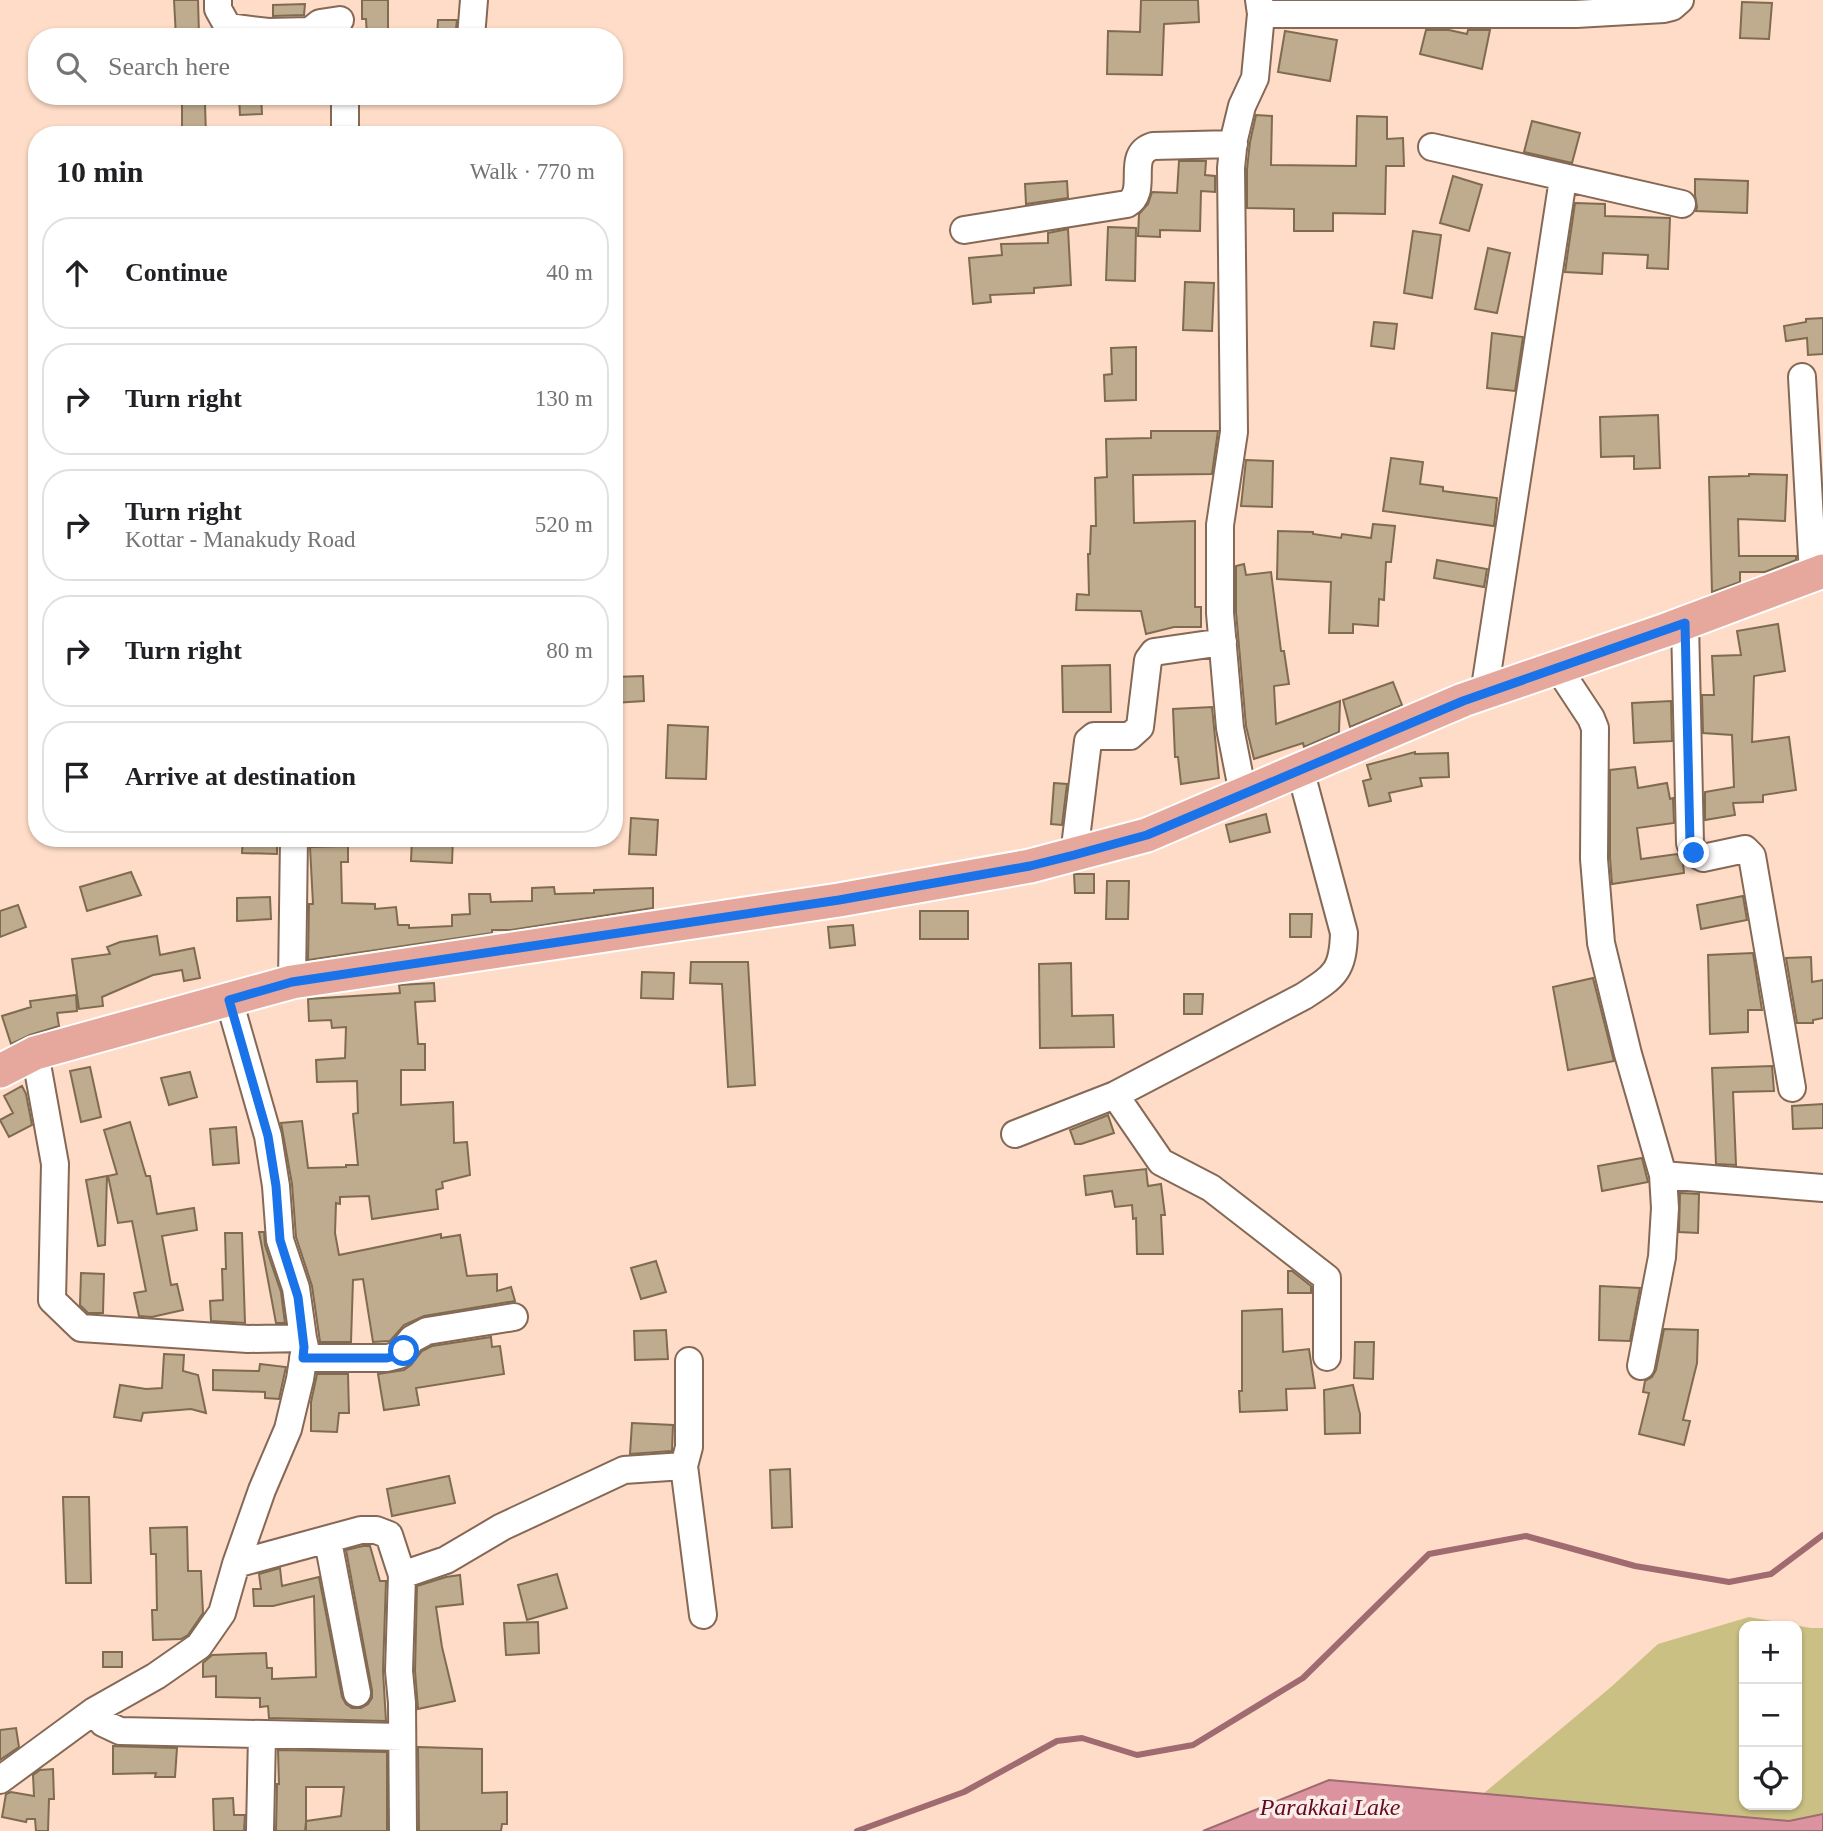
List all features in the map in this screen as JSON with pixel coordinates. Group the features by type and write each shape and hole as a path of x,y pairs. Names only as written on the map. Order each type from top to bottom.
{"main road":[{"path":"0,1071 35,1053 292,982 839,900 1030,866 1147,835 1484,694 1685,623 1818,572"}],"street":[{"path":"218,0 218,9 228,27 236,28"},
{"path":"472,28 474,0"},
{"path":"1243,794 1230,727 1223,642 1220,525 1234,432 1230,212 1234,144 1242,106 1255,78 1260,7 1576,14 1664,9 1672,7 1680,0"},
{"path":"314,28 320,23 340,19"},
{"path":"345,105 345,126"},
{"path":"964,230 1127,204 1137,195 1138,157 1146,148 1234,144"},
{"path":"1432,148 1682,204"},
{"path":"1484,694 1563,179"},
{"path":"1802,377 1818,572"},
{"path":"1685,623 1690,843 1694,853 1703,858 1745,849 1752,856 1792,1088"},
{"path":"1074,855 1088,741 1094,736 1130,736 1140,727 1148,660 1153,652 1223,642"},
{"path":"1558,668 1595,728 1594,859 1601,943 1628,1054 1663,1175 1665,1208 1662,1257 1641,1366"},
{"path":"1015,1134 1115,1095 1304,996 1323,984 1339,968 1344,933 1300,769"},
{"path":"292,982 294,847"},
{"path":"0,1780 94,1712 156,1676 199,1646 222,1613 262,1490 288,1429 303,1348 296,1288 280,1240 276,1186 268,1136 229,1000"},
{"path":"35,1053 55,1164 52,1300 81,1328 248,1339 387,1358 399,1355 419,1334 427,1331 514,1317"},
{"path":"1115,1095 1161,1162 1211,1188 1326,1278 1326,1357"},
{"path":"1663,1175 1823,1188"},
{"path":"689,1361 689,1447 684,1466 703,1615"},
{"path":"402,1575 446,1560 502,1527 624,1470 684,1466"},
{"path":"236,1564 361,1530 389,1535 402,1575 399,1671 403,1831"},
{"path":"328,1541 357,1693"},
{"path":"94,1712 103,1723 120,1731 402,1737"},
{"path":"260,1831 262,1735"}],"shaded area":[{"path":"1749,1617 1772,1621 1739,1621 1739,1810 1802,1810 1802,1626 1823,1628 1823,1831 1392,1831 1465,1809 1611,1687 1658,1644"}],"water":[{"name":"Parakkai Lake","path":"1329,1780 1789,1821 1823,1814 1823,1831 1203,1831"}],"building":[{"path":"174,0 198,0 199,28 176,28"},
{"path":"362,0 388,0 388,28 366,28 366,19 362,19"},
{"path":"1141,0 1198,0 1199,22 1164,24 1162,75 1107,74 1108,31 1140,32"},
{"path":"1742,2 1772,3 1769,39 1740,38"},
{"path":"305,4 304,15 273,16 273,5"},
{"path":"438,20 457,20 456,28 438,28"},
{"path":"1426,30 1449,30 1467,34 1468,30 1490,30 1482,69 1420,54"},
{"path":"1285,31 1337,40 1330,81 1278,72"},
{"path":"182,105 205,105 206,126 182,126"},
{"path":"239,105 262,105 262,114 240,115"},
{"path":"1256,115 1272,116 1271,165 1356,166 1357,116 1387,117 1387,139 1403,138 1404,166 1386,166 1385,214 1333,213 1333,231 1294,231 1294,209 1247,208 1247,169"},
{"path":"1532,121 1580,133 1572,163 1524,152"},
{"path":"1179,161 1206,161 1205,175 1215,176 1215,192 1201,191 1200,231 1160,230 1160,237 1138,236 1139,214 1148,204 1152,192 1177,193"},
{"path":"1453,176 1482,185 1469,231 1440,223"},
{"path":"1695,179 1748,181 1747,213 1696,211"},
{"path":"1067,181 1068,198 1026,204 1025,184"},
{"path":"1575,203 1605,204 1605,216 1670,218 1668,269 1647,268 1648,255 1603,253 1602,274 1565,272"},
{"path":"1108,227 1136,228 1135,281 1106,280"},
{"path":"1068,229 1071,285 1034,288 1034,293 990,295 991,302 973,304 969,258 1002,255 1001,244 1048,243 1048,233"},
{"path":"1413,231 1441,235 1432,298 1404,293"},
{"path":"1488,248 1510,253 1497,313 1475,309"},
{"path":"1185,282 1214,283 1212,331 1183,330"},
{"path":"1823,318 1823,354 1808,355 1807,338 1786,341 1784,326 1806,322 1806,319"},
{"path":"1374,322 1397,324 1394,349 1371,346"},
{"path":"1492,333 1523,337 1515,391 1487,388"},
{"path":"1136,347 1136,400 1105,401 1104,375 1112,374 1111,348"},
{"path":"1658,415 1660,468 1634,469 1634,456 1601,457 1600,417"},
{"path":"1151,431 1218,431 1212,474 1133,475 1134,523 1195,521 1195,607 1201,607 1201,627 1174,627 1146,634 1141,611 1076,610 1077,594 1089,595 1088,554 1091,526 1096,526 1095,478 1107,477 1106,439 1151,438"},
{"path":"1391,458 1423,462 1420,484 1443,487 1443,491 1497,498 1494,526 1383,511"},
{"path":"1246,460 1273,461 1272,507 1241,506"},
{"path":"1787,475 1785,521 1738,519 1739,556 1796,556 1796,560 1765,572 1740,572 1740,582 1712,592 1709,477"},
{"path":"1373,524 1395,526 1391,562 1386,562 1384,600 1379,599 1378,626 1353,624 1353,633 1329,633 1331,582 1277,579 1278,531 1313,532 1341,538 1342,534 1371,538"},
{"path":"1437,560 1487,569 1484,587 1434,578"},
{"path":"1244,564 1246,575 1271,572 1281,651 1284,651 1289,684 1274,686 1276,724 1340,701 1339,732 1304,747 1303,743 1254,759 1246,726 1236,612 1236,566"},
{"path":"1778,624 1785,671 1754,676 1752,742 1789,737 1796,790 1763,795 1763,802 1733,803 1735,815 1705,820 1705,792 1734,787 1732,735 1703,733 1702,695 1714,695 1712,656 1741,655 1737,631"},
{"path":"1110,665 1111,712 1063,712 1062,666"},
{"path":"643,676 644,701 623,702 623,677"},
{"path":"1393,682 1402,705 1350,727 1343,700"},
{"path":"1671,701 1672,741 1634,743 1632,703"},
{"path":"1212,707 1219,778 1181,784 1178,757 1175,757 1173,709"},
{"path":"668,725 708,727 706,779 666,778"},
{"path":"1415,752 1448,753 1449,777 1420,778 1422,786 1389,793 1391,801 1369,806 1363,781 1371,779 1367,765"},
{"path":"1635,767 1638,788 1667,783 1670,799 1673,798 1674,823 1637,828 1641,859 1677,854 1683,863 1684,873 1612,884 1610,770"},
{"path":"1054,783 1067,784 1062,825 1051,824"},
{"path":"1266,814 1270,832 1230,842 1226,825"},
{"path":"631,818 658,820 656,855 629,854"},
{"path":"242,847 277,847 277,854 242,853"},
{"path":"310,847 348,847 348,862 341,862 342,903 375,904 375,909 396,907 398,925 409,925 409,928 452,926 452,915 470,914 469,894 490,894 491,902 532,901 532,888 554,887 555,894 653,888 653,908 511,930 492,930 492,933 308,960 309,904 313,904"},
{"path":"412,847 453,847 452,863 411,861"},
{"path":"131,872 141,895 87,911 80,887"},
{"path":"1074,874 1094,874 1094,893 1075,893"},
{"path":"1107,881 1129,881 1128,919 1106,919"},
{"path":"1743,896 1747,920 1701,929 1697,905"},
{"path":"270,897 271,919 237,921 237,898"},
{"path":"18,905 26,927 0,937 0,911"},
{"path":"920,911 968,911 968,939 920,939"},
{"path":"1290,914 1312,914 1311,937 1290,937"},
{"path":"853,925 855,945 830,948 828,927"},
{"path":"157,936 160,955 194,948 200,978 184,981 182,970 153,975 102,997 103,1006 79,1009 72,959 110,954 107,947 120,942"},
{"path":"1753,953 1762,1010 1748,1010 1748,1032 1710,1034 1708,955"},
{"path":"1811,957 1812,982 1823,980 1823,1018 1813,1020 1813,1023 1797,1023 1786,958"},
{"path":"691,962 748,962 755,1085 728,1087 722,984 690,983"},
{"path":"1071,963 1072,1016 1113,1015 1114,1047 1040,1048 1039,964"},
{"path":"642,972 674,973 673,999 641,998"},
{"path":"1593,978 1614,1061 1568,1070 1553,987"},
{"path":"434,983 435,1001 415,1002 418,1044 425,1044 425,1070 401,1070 401,1105 453,1102 454,1143 467,1142 470,1175 442,1182 443,1188 436,1190 438,1209 372,1219 369,1196 340,1197 340,1204 336,1203 335,1233 339,1255 441,1234 441,1238 460,1235 467,1276 497,1274 497,1291 511,1287 515,1301 424,1316 404,1325 390,1341 373,1342 363,1279 353,1280 351,1342 320,1342 312,1286 296,1237 292,1184 281,1123 302,1121 308,1168 358,1165 353,1114 358,1113 357,1081 317,1082 316,1060 345,1058 346,1027 332,1028 331,1020 309,1021 308,999 400,993 399,985"},
{"path":"1184,994 1203,994 1202,1014 1184,1014"},
{"path":"76,995 77,1011 57,1013 59,1026 11,1044 2,1016 31,1007 30,1001"},
{"path":"1772,1066 1774,1091 1733,1092 1736,1165 1716,1164 1712,1068"},
{"path":"90,1067 101,1117 81,1122 70,1071"},
{"path":"190,1072 197,1097 169,1105 161,1078"},
{"path":"22,1086 32,1125 9,1137 0,1120 13,1113 4,1096"},
{"path":"1823,1104 1823,1128 1793,1129 1792,1106"},
{"path":"1108,1115 1114,1133 1075,1144 1070,1130"},
{"path":"130,1122 146,1176 150,1176 157,1214 194,1208 197,1230 162,1236 171,1285 177,1284 183,1310 152,1317 139,1316 134,1293 146,1291 132,1221 118,1223 108,1176 117,1174 104,1130"},
{"path":"236,1127 239,1163 213,1165 210,1129"},
{"path":"1642,1158 1648,1182 1602,1191 1598,1166"},
{"path":"1146,1169 1148,1186 1161,1184 1165,1215 1161,1215 1163,1254 1137,1254 1136,1218 1133,1219 1132,1205 1115,1207 1112,1191 1086,1195 1084,1176"},
{"path":"107,1176 105,1245 98,1246 86,1180"},
{"path":"1680,1193 1699,1194 1698,1233 1679,1232"},
{"path":"259,1232 264,1232 265,1245 281,1292 285,1323 276,1323"},
{"path":"225,1233 242,1233 245,1323 211,1321 210,1301 223,1300"},
{"path":"656,1261 666,1292 641,1299 631,1268"},
{"path":"1288,1271 1292,1271 1311,1286 1311,1293 1288,1293"},
{"path":"81,1273 104,1274 103,1313 88,1313 80,1305"},
{"path":"1600,1286 1640,1288 1630,1341 1599,1340"},
{"path":"1282,1309 1283,1352 1309,1349 1315,1388 1286,1389 1287,1410 1240,1412 1242,1311"},
{"path":"1664,1329 1698,1330 1697,1363 1683,1420 1690,1421 1684,1445 1639,1434 1649,1393 1643,1392 1645,1381 1652,1377 1656,1370"},
{"path":"666,1330 668,1359 635,1360 634,1331"},
{"path":"491,1337 492,1347 500,1346 504,1374 416,1388 419,1405 384,1410 378,1374 404,1370 422,1351 432,1346"},
{"path":"1355,1342 1374,1342 1373,1379 1354,1378"},
{"path":"164,1354 184,1355 183,1371 198,1375 206,1413 191,1409 143,1413 141,1421 114,1417 120,1385 146,1389 162,1388"},
{"path":"260,1364 286,1367 279,1399 265,1398 265,1392 213,1390 213,1370 259,1371"},
{"path":"317,1374 348,1374 349,1413 339,1413 337,1432 311,1431 311,1402"},
{"path":"1353,1385 1360,1414 1360,1433 1325,1434 1324,1390"},
{"path":"632,1423 673,1425 672,1451 630,1454"},
{"path":"790,1469 792,1527 772,1528 770,1470"},
{"path":"449,1476 455,1503 392,1516 387,1489"},
{"path":"63,1497 89,1497 91,1583 66,1583"},
{"path":"187,1527 188,1571 201,1571 203,1613 188,1635 181,1639 153,1640 152,1610 157,1610 156,1554 151,1554 150,1528"},
{"path":"370,1546 380,1581 386,1581 383,1671 386,1721 269,1718 268,1706 260,1707 260,1698 216,1697 216,1676 203,1677 203,1663 212,1655 266,1653 267,1668 272,1668 272,1679 316,1677 314,1596 273,1606 254,1606 253,1589 261,1589 259,1574 280,1568 282,1586 319,1577 342,1697 352,1708 361,1708 368,1704 372,1698 372,1690 346,1550"},
{"path":"557,1574 567,1608 527,1620 518,1585"},
{"path":"460,1575 463,1604 436,1607 455,1701 418,1709 415,1671 417,1586"},
{"path":"538,1622 539,1653 506,1655 504,1623"},
{"path":"103,1652 122,1652 122,1667 103,1667"},
{"path":"16,1728 19,1747 0,1760 0,1730"},
{"path":"113,1746 177,1748 175,1777 155,1777 156,1773 113,1774"},
{"path":"418,1747 482,1749 482,1793 507,1792 507,1824 502,1824 501,1831 419,1831"},
{"path":"278,1750 387,1752 387,1831 306,1831 306,1822 305,1831 276,1831","holes":["306,1787 344,1787 341,1816 306,1821"]},
{"path":"53,1769 54,1799 49,1799 48,1831 36,1831 35,1819 27,1819 26,1822 2,1817 6,1794 11,1792 34,1796 33,1775 40,1770"},
{"path":"233,1798 234,1815 245,1815 244,1831 214,1831 213,1799"}],"waterway":[{"path":"857,1831 964,1792 1057,1741 1082,1738 1137,1755 1193,1745 1303,1678 1429,1554 1526,1536 1635,1566 1729,1582 1771,1574 1823,1535"}],"route":[{"path":"404,1351 387,1358 303,1358 298,1297 280,1240 276,1186 268,1136 229,1000 292,982 839,900 1030,866 1074,855 1147,835 1463,701 1685,623 1690,843 1694,853"}]}
